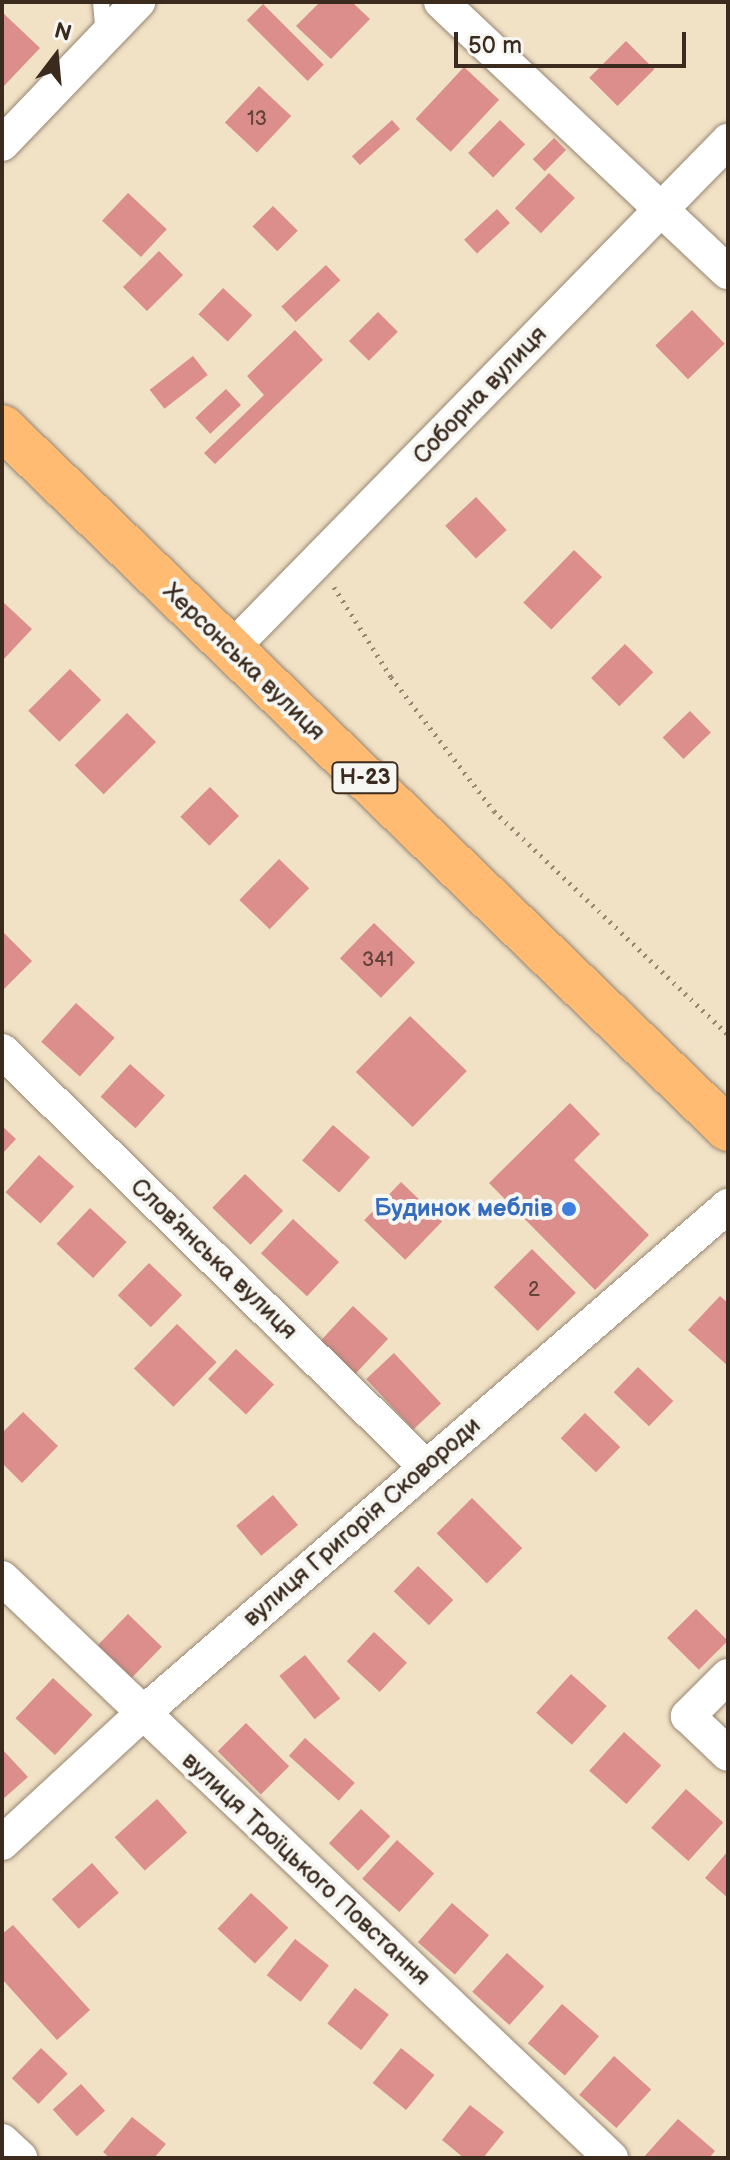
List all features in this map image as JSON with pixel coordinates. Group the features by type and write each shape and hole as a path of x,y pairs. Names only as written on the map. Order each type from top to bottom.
{"main road":[{"name":"Херсонська вулиця","path":"2,427 728,1129"}],"street":[{"path":"2,144 138,2"},
{"path":"441,2 728,272"},
{"name":"Соборна вулиця","path":"231,649 728,141"},
{"name":"Словʼянська вулиця","path":"2,1051 425,1466"},
{"name":"вулиця Григорія Сковороди","path":"2,1843 142,1714 728,1206"},
{"name":"вулиця Троїцького Повстання","path":"2,1578 611,2158"},
{"path":"728,1676 688,1716 728,1754"},
{"path":"2,2141 20,2158"}],"lane":[{"path":"101,2 105,39"}],"path":[{"path":"318,561 391,677 494,811 728,1035"}],"building":[{"path":"320,2 352,2 370,19 331,59 296,26"},
{"path":"263,4 324,65 308,81 247,20"},
{"path":"2,12 40,48 2,88"},
{"path":"626,41 654,69 618,106 589,78"},
{"path":"464,67 499,100 451,152 416,119"},
{"path":"259,86 291,116 257,153 225,123"},
{"path":"392,120 400,129 360,165 352,156"},
{"path":"500,120 525,144 493,177 468,153"},
{"path":"554,138 566,150 545,171 533,159"},
{"path":"549,173 575,198 541,233 515,208"},
{"path":"128,193 167,229 141,257 102,221"},
{"path":"273,206 298,231 277,251 252,227"},
{"path":"497,209 510,223 477,254 464,240"},
{"path":"159,251 183,275 147,311 123,287"},
{"path":"326,265 340,280 296,322 281,307"},
{"path":"223,288 252,315 228,342 198,314"},
{"path":"692,310 725,344 688,379 655,345"},
{"path":"378,312 398,332 369,361 349,341"},
{"path":"295,330 323,360 215,464 204,453 264,395 247,376"},
{"path":"193,356 208,375 164,409 150,390"},
{"path":"226,389 241,405 210,434 195,418"},
{"path":"476,497 507,530 476,559 445,526"},
{"path":"574,550 602,577 551,630 523,603"},
{"path":"2,601 32,629 2,661"},
{"path":"625,644 653,672 619,706 591,678"},
{"path":"70,669 101,700 59,742 28,711"},
{"path":"690,711 711,733 684,759 663,737"},
{"path":"127,713 156,742 104,794 75,765"},
{"path":"210,787 239,816 209,846 180,817"},
{"path":"279,859 309,888 270,929 239,900"},
{"path":"374,923 415,963 381,998 340,958"},
{"path":"2,931 32,961 2,991"},
{"path":"76,1003 115,1038 80,1076 41,1042"},
{"path":"410,1016 467,1071 413,1127 356,1072"},
{"path":"130,1064 165,1095 135,1128 101,1097"},
{"name":"Будинок меблів","path":"570,1103 600,1134 574,1160 649,1235 595,1290 489,1183"},
{"path":"333,1125 370,1157 339,1193 302,1160"},
{"path":"2,1126 16,1139 2,1154"},
{"path":"39,1155 74,1186 40,1224 6,1192"},
{"path":"245,1174 283,1211 250,1245 212,1208"},
{"path":"401,1182 442,1222 405,1260 364,1220"},
{"path":"90,1208 127,1242 93,1278 57,1244"},
{"path":"293,1219 339,1262 307,1296 261,1253"},
{"path":"532,1249 576,1293 538,1331 494,1287"},
{"path":"149,1263 182,1295 151,1327 118,1295"},
{"path":"720,1296 728,1303 728,1366 688,1330"},
{"path":"353,1306 388,1339 350,1380 315,1347"},
{"path":"177,1324 217,1362 173,1407 134,1369"},
{"path":"236,1349 274,1384 246,1414 208,1379"},
{"path":"394,1353 441,1403 413,1429 366,1379"},
{"path":"638,1367 673,1401 649,1426 614,1392"},
{"path":"23,1412 58,1446 22,1483 2,1463 2,1433"},
{"path":"585,1413 620,1447 596,1472 561,1438"},
{"path":"273,1495 298,1525 261,1556 236,1526"},
{"path":"472,1498 522,1548 487,1584 437,1533"},
{"path":"418,1566 453,1600 429,1625 394,1591"},
{"path":"696,1609 728,1641 699,1670 667,1638"},
{"path":"128,1614 162,1647 131,1679 97,1646"},
{"path":"374,1632 407,1663 380,1692 347,1661"},
{"path":"305,1655 340,1699 315,1719 279,1676"},
{"path":"571,1674 607,1706 572,1745 536,1713"},
{"path":"53,1678 92,1715 55,1755 15,1718"},
{"path":"246,1723 289,1766 261,1794 218,1751"},
{"path":"624,1732 661,1765 626,1804 589,1771"},
{"path":"305,1738 355,1783 339,1801 289,1756"},
{"path":"2,1749 28,1777 2,1800"},
{"path":"686,1789 723,1822 688,1861 651,1828"},
{"path":"157,1799 187,1832 145,1871 115,1837"},
{"path":"361,1809 390,1836 358,1871 329,1843"},
{"path":"397,1840 434,1873 399,1912 362,1879"},
{"path":"728,1851 728,1898 705,1878"},
{"path":"92,1863 119,1893 79,1929 52,1899"},
{"path":"251,1893 288,1928 255,1964 218,1929"},
{"path":"452,1903 489,1935 455,1974 418,1942"},
{"path":"13,1925 90,2010 57,2040 2,1979 2,1934"},
{"path":"295,1939 329,1965 301,2002 267,1975"},
{"path":"507,1953 544,1986 509,2025 472,1992"},
{"path":"355,1988 389,2014 361,2050 327,2023"},
{"path":"562,2004 599,2036 565,2075 528,2043"},
{"path":"41,2048 68,2074 38,2104 12,2078"},
{"path":"401,2048 434,2075 406,2110 373,2083"},
{"path":"614,2056 651,2089 616,2128 579,2095"},
{"path":"81,2084 105,2111 77,2136 53,2109"},
{"path":"470,2105 504,2132 483,2158 464,2158 442,2140"},
{"path":"132,2117 166,2144 154,2158 110,2158 103,2152"},
{"path":"678,2119 715,2151 709,2158 643,2158"}],"place":[{"name":"Будинок меблів","path":"569,1209"}]}
